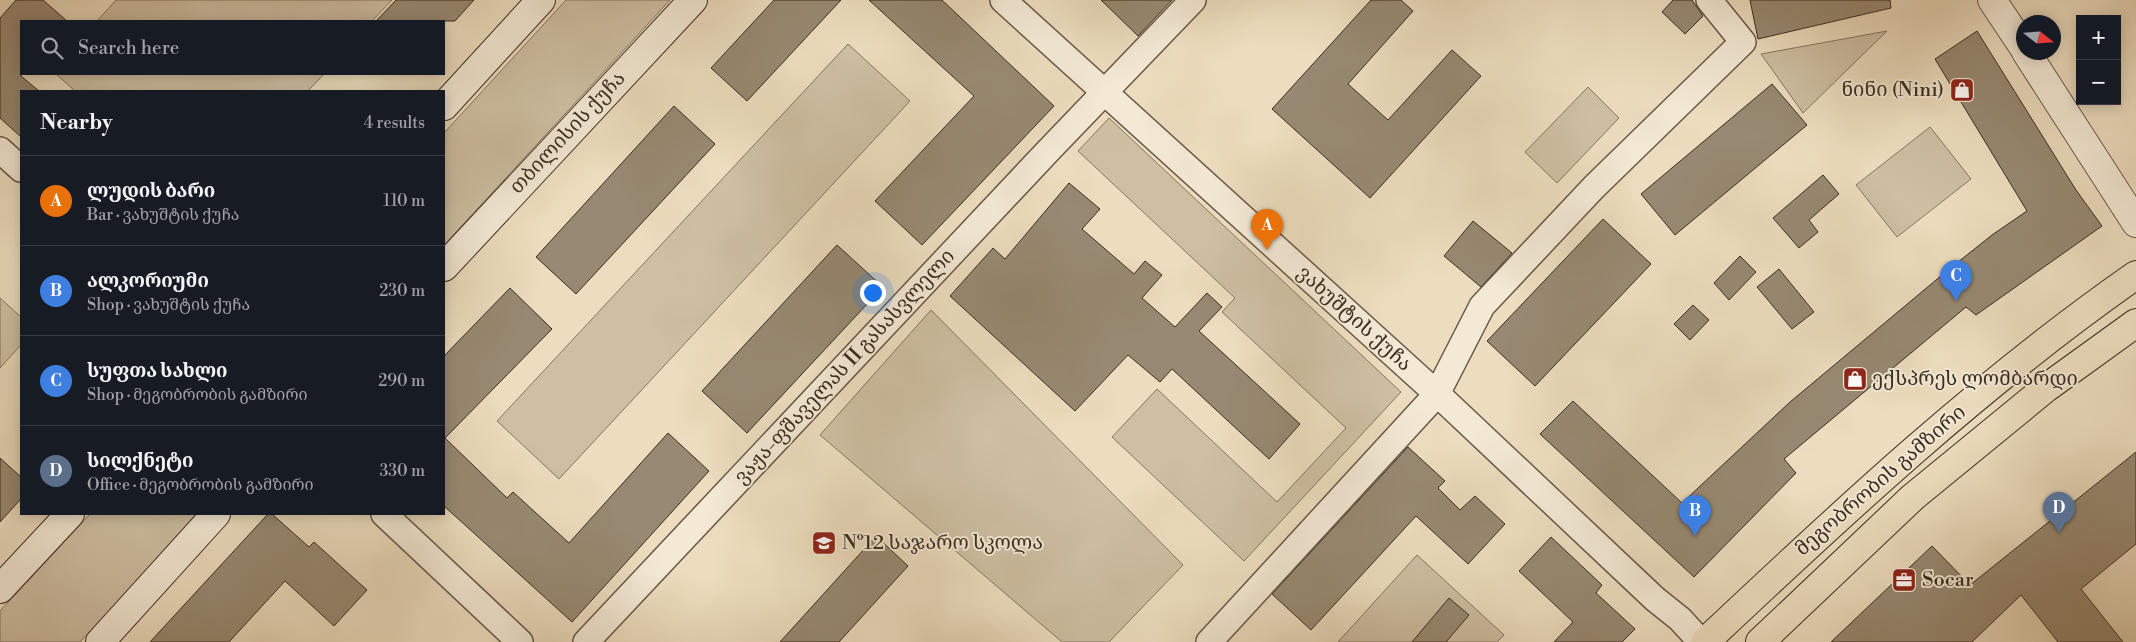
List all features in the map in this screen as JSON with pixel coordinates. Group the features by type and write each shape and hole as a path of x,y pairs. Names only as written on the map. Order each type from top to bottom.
{"main road":[{"path":"445,105 541,0"},
{"name":"თბილისის ქუჩა","path":"445,266 693,0"},
{"path":"1992,0 2016,36"},
{"path":"2031,60 2136,223"},
{"name":"მეგობრობის გამზირი","path":"1705,642 1758,591 1912,451 2052,337 2136,275"},
{"name":"მეგობრობის გამზირი","path":"1760,642 1914,497 2046,388 2136,323"},
{"path":"0,589 69,515"},
{"path":"100,642 215,515"}],"street":[{"name":"ვახუშტის ქუჩა","path":"1003,0 1437,394 1655,599 1680,619 1701,642"},
{"name":"ვაჟა-ფშაველას II გასასვლელი","path":"586,642 1193,0"},
{"path":"1209,642 1437,394 1482,306 1594,187 1743,42 1709,0"},
{"path":"0,150 20,169"},
{"path":"385,515 520,642"}],"shaded area":[{"path":"116,0 392,0 373,20 98,20"},
{"path":"566,0 670,0 445,244 445,132"},
{"path":"1887,31 1803,113 1761,54"},
{"path":"848,44 910,101 559,479 497,421"},
{"path":"57,75 323,75 309,90 74,90"},
{"path":"1588,87 1619,118 1557,183 1525,152"},
{"path":"1109,118 1401,392 1244,561 1112,437 1157,389 1277,502 1346,428 1222,312 1235,298 1078,151"},
{"path":"1930,127 1971,179 1897,237 1856,185"},
{"path":"0,298 20,316 20,346 0,368"},
{"path":"931,310 1183,565 1109,642 1062,642 820,435"},
{"path":"89,515 198,515 80,642 0,642 0,611"},
{"path":"1417,555 1504,635 1497,642 1338,642"}],"building":[{"path":"16,0 43,0 66,20 20,20 20,75 38,90 20,90 20,136 0,118 0,18"},
{"path":"396,0 474,0 455,21 377,20"},
{"path":"774,0 841,0 747,101 711,68"},
{"path":"869,0 942,0 1054,106 922,245 875,201 974,96"},
{"path":"1101,0 1172,0 1138,36"},
{"path":"1371,0 1401,0 1413,11 1348,84 1388,120 1452,50 1481,76 1370,198 1272,109"},
{"path":"1673,0 1692,0 1703,16 1685,34 1662,12"},
{"path":"1750,0 1890,0 1891,8 1758,39"},
{"path":"1977,31 2076,190 2102,226 1976,315 1966,307 1784,459 1796,473 1694,577 1540,434 1573,401 1682,503 1790,402 1948,270 1992,235 2027,211 1935,59"},
{"path":"1772,84 1807,125 1675,235 1641,194"},
{"path":"674,106 715,144 576,294 536,257"},
{"path":"1823,175 1839,194 1809,220 1818,232 1799,248 1773,218"},
{"path":"1069,183 1100,209 1082,229 1134,274 1145,261 1162,275 1142,298 1175,327 1207,293 1222,307 1199,331 1300,424 1269,459 1172,369 1160,382 1128,355 1075,411 950,296 993,248 1005,259"},
{"path":"1603,219 1651,264 1535,386 1487,341"},
{"path":"1473,221 1512,253 1481,287 1444,256"},
{"path":"837,245 883,287 747,433 702,391"},
{"path":"1740,256 1756,272 1729,300 1714,283"},
{"path":"1779,269 1814,312 1792,329 1757,287"},
{"path":"510,288 552,329 445,438 445,355"},
{"path":"1693,305 1709,320 1690,340 1674,324"},
{"path":"668,433 709,471 572,622 445,507 445,438 507,498 513,492 569,543"},
{"path":"1408,447 1445,481 1438,488 1460,510 1475,496 1505,524 1468,564 1416,516 1311,630 1272,594"},
{"path":"2136,452 2136,544 2081,589 2123,642 2058,642 2021,595 1972,642 1831,642 1932,546 1970,585"},
{"path":"0,458 20,476 20,500 0,522"},
{"path":"267,515 273,515 309,547 314,542 367,590 334,626 285,581 229,642 150,642"},
{"path":"876,536 908,566 839,642 780,642"},
{"path":"1551,537 1602,585 1596,593 1635,629 1622,642 1554,642 1573,622 1519,571"},
{"path":"1449,598 1469,615 1446,642 1412,642"}],"place":[{"name":"ნინი (Nini)","path":"1962,90"},
{"name":"ლუდის ბარი","path":"1267,250"},
{"name":"სუფთა სახლი","path":"1956,301"},
{"name":"ექსპრეს ლომბარდი","path":"1855,379"},
{"name":"სილქნეტი","path":"2059,533"},
{"name":"ალკორიუმი","path":"1695,536"},
{"name":"№12 საჯარო სკოლა","path":"824,543"},
{"name":"Socar","path":"1904,580"}]}
